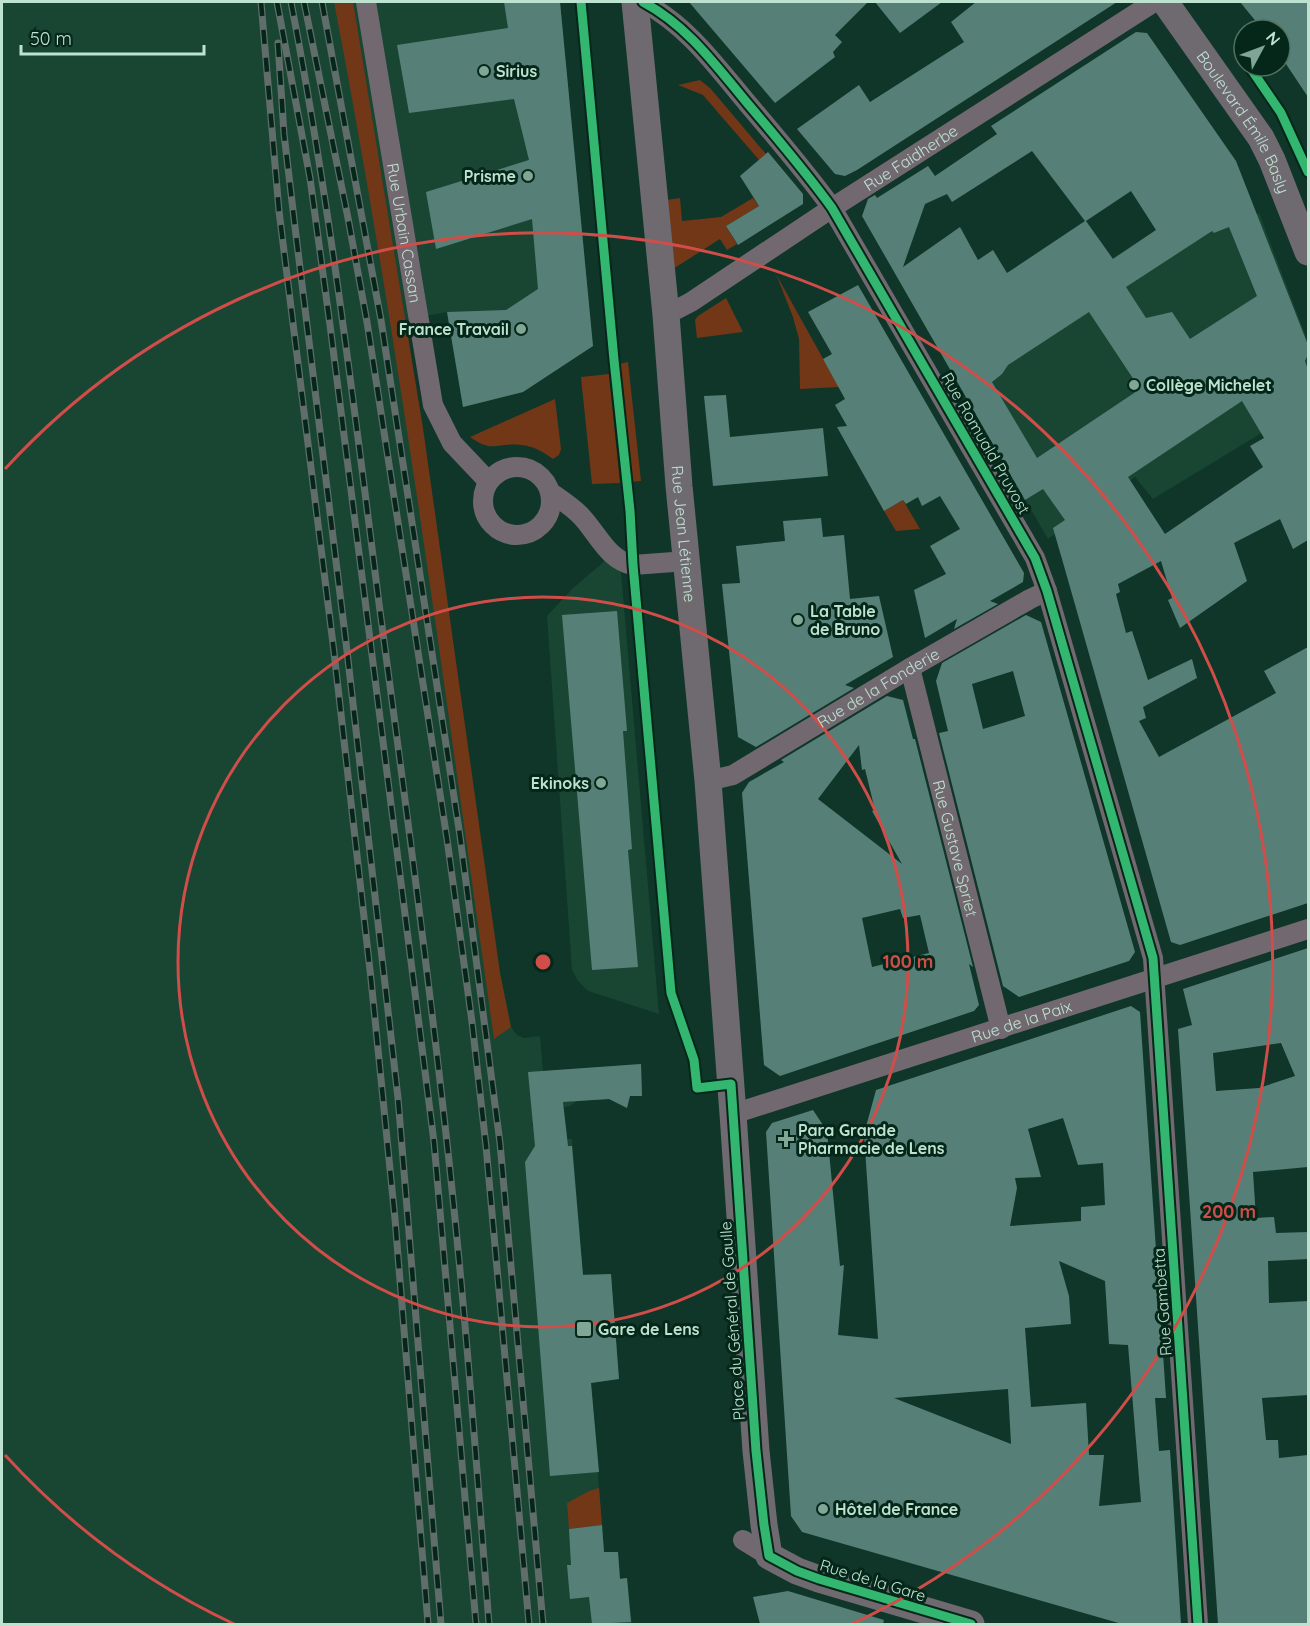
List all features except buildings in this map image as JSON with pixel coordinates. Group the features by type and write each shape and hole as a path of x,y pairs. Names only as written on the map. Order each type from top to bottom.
{"street":[{"name":"Rue Urbain Cassan","path":"366,2 434,405 452,443 488,481"},
{"name":"Rue Jean Létienne","path":"635,2 708,781 730,1067"},
{"name":"Rue Romuald Pruvost","path":"643,2 662,12 693,38 811,178 832,208 1035,558 1047,591 1154,958 1156,978"},
{"name":"Rue Faidherbe","path":"666,315 691,302 832,208 1154,2"},
{"name":"Boulevard Émile Basly","path":"1165,2 1261,138 1308,252"},
{"path":"550,492 550,509 542,524 527,534 514,536 496,528 485,513 484,491 488,481 504,469 523,466 541,475 550,492 581,516 615,558 633,566 687,561"},
{"name":"Rue de la Fonderie","path":"708,781 733,775 910,668 1047,591"},
{"name":"Rue Gustave Spriet","path":"910,668 1001,1029"},
{"name":"Rue de la Paix","path":"733,1114 1308,929"},
{"name":"Rue Gambetta","path":"1156,978 1198,1624"},
{"name":"Place du Général de Gaulle","path":"730,1067 756,1451 769,1556"},
{"path":"743,1540 769,1556"},
{"name":"Rue de la Gare","path":"769,1556 797,1571 819,1579 970,1624"}],"shaded area":[{"path":"2,2 560,2 593,346 523,392 463,407 447,312 405,320 500,973 511,1027 517,1035 524,1038 540,1036 544,1084 548,1071 641,1064 642,1096 630,1096 625,1106 609,1099 577,1101 565,1107 560,1103 532,1123 533,1127 566,1125 567,1139 572,1139 583,1274 611,1274 619,1379 591,1383 604,1552 618,1552 620,1578 627,1578 632,1624 2,1624"},
{"path":"334,2 353,2 423,428 500,973 511,1027 494,1039 401,390"},
{"path":"700,80 710,88 766,154 759,160 703,95 678,85"},
{"path":"680,198 682,221 721,217 753,198 759,206 726,226 737,244 727,250 720,239 673,269 667,200"},
{"name":"Collège Michelet","path":"1198,203 1215,233 1259,213 1308,342 1308,405 1153,499 1135,477 1048,539 947,365"},
{"path":"776,274 839,387 800,389 799,339"},
{"path":"726,298 743,332 697,338 695,320"},
{"path":"628,362 641,481 631,482 619,364"},
{"path":"609,374 620,483 592,484 581,377"},
{"path":"555,399 561,449 559,455 553,459 530,447 513,444 484,445 470,437"},
{"path":"903,500 920,529 896,531 884,511"},
{"path":"619,549 659,1014 588,991 578,981 572,970 547,616 573,588"},
{"path":"599,1488 602,1525 569,1529 567,1503"}],"railway":[{"path":"261,2 279,211 334,652 371,979 395,1219 428,1624"},
{"path":"277,2 310,178 434,1142 476,1624"},
{"path":"291,2 318,153 340,305 430,997 458,1250 489,1624"},
{"path":"304,2 367,322 447,839 486,1146 529,1624"},
{"path":"322,2 381,320 460,836 500,1143 543,1624"},
{"path":"278,43 284,134 347,651 398,1098 441,1624"}],"cycle path":[{"path":"581,2 630,511 671,993 694,1060 697,1088 731,1084 756,1451 769,1556 797,1571 819,1579 971,1624"},
{"path":"643,2 674,23 713,61 832,208 1035,558 1047,591 1153,958 1198,1624"},
{"path":"1257,78 1281,113 1308,172"}],"place":[{"name":"Sirius","path":"484,71"},
{"name":"Prisme","path":"528,176"},
{"name":"France Travail","path":"521,329"},
{"name":"Collège Michelet","path":"1134,385"},
{"name":"La Table de Bruno","path":"798,620"},
{"name":"Ekinoks","path":"601,783"},
{"name":"Para Grande Pharmacie de Lens","path":"786,1139"},
{"name":"Gare de Lens","path":"584,1329"},
{"name":"Hôtel de France","path":"823,1509"}]}
